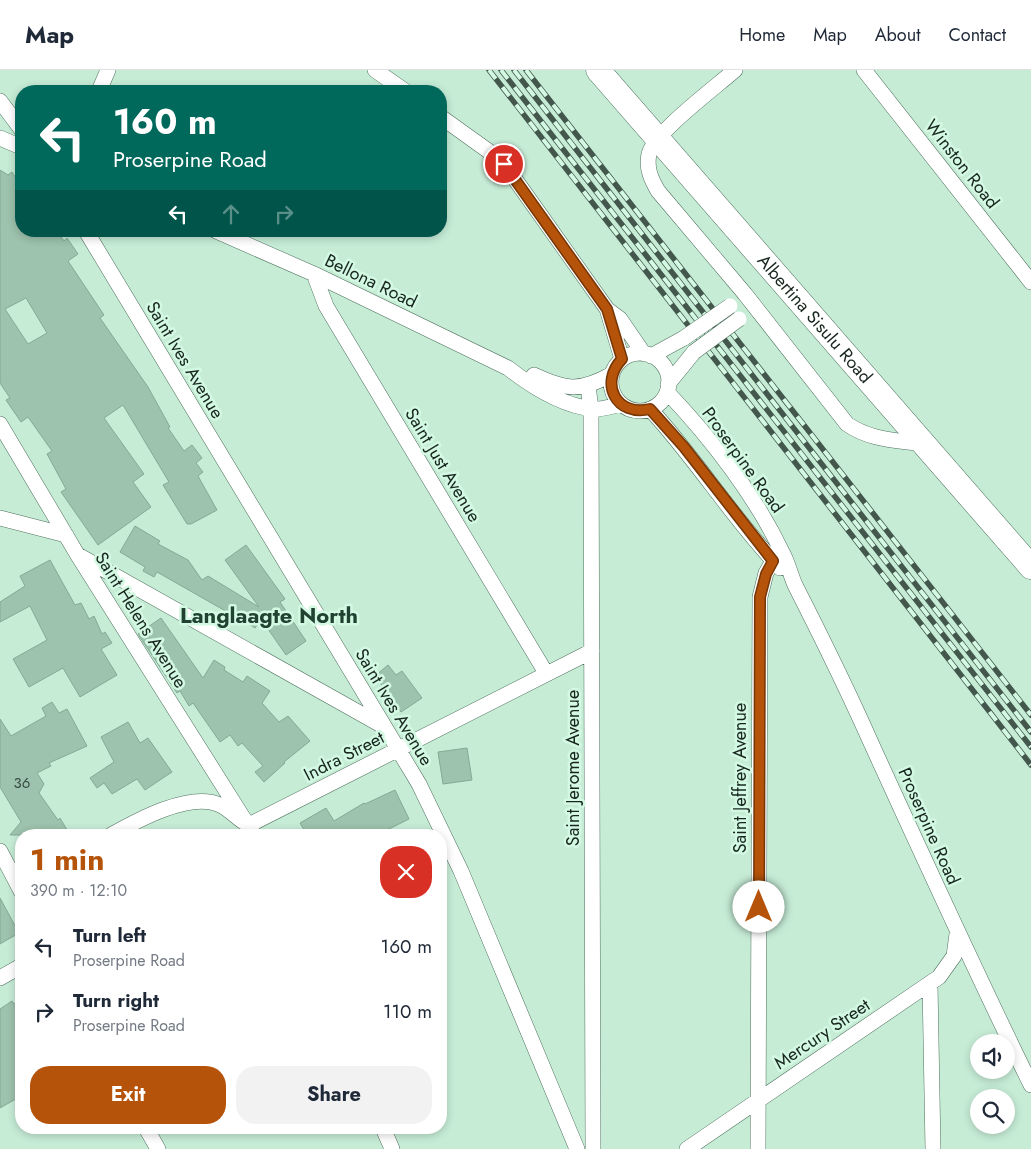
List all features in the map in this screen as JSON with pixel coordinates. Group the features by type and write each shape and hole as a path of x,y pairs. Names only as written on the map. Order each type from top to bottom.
{"main road":[{"name":"Albertina Sisulu Road","path":"598,70 1031,567"}],"street":[{"path":"102,85 108,70"},
{"path":"375,70 396,85"},
{"path":"735,70 658,138 649,156 650,177 658,191 745,294 847,424 861,434 873,438 923,444"},
{"name":"Winston Road","path":"864,70 1031,282"},
{"path":"0,100 15,121"},
{"name":"Proserpine Road","path":"447,121 504,164 607,309 620,319 647,355 663,365 667,388 759,510 783,553 794,582 825,642 957,934 1031,1086"},
{"path":"0,138 15,144"},
{"name":"Saint Ives Avenue","path":"90,237 399,750 419,784 441,829"},
{"name":"Bellona Road","path":"230,237 314,274 508,368 521,378 552,395 580,407 591,409"},
{"name":"Saint Just Avenue","path":"314,274 326,306 546,673"},
{"path":"745,294 684,338 647,355 636,353 622,359 612,374 611,385 614,395 620,404 634,411 650,409 657,405 667,388 694,352 755,307"},
{"name":"Proserpine Road","path":"607,309 622,359"},
{"name":"Bellona Road","path":"508,368 524,370 561,386 580,389 588,386"},
{"path":"588,386 612,374"},
{"name":"Saint Jerome Avenue","path":"588,386 591,409 593,1149"},
{"path":"591,409 620,404"},
{"name":"Proserpine Road","path":"650,409 684,447 773,561 794,582"},
{"name":"Saint Helens Avenue","path":"0,424 77,554 250,829"},
{"path":"0,518 66,535"},
{"path":"77,554 383,726"},
{"name":"Saint Jeffrey Avenue","path":"758,1149 760,597 766,574 773,561"},
{"name":"Indra Street","path":"253,829 399,750 592,651"},
{"path":"122,829 167,807 211,802 225,808 250,829"},
{"name":"Saint Ives Avenue","path":"447,842 461,871 577,1149"},
{"path":"0,850 15,879"},
{"name":"Mercury Street","path":"687,1149 930,984 946,968 954,956 957,934"},
{"path":"0,978 15,969"},
{"path":"930,984 933,1149"},
{"path":"149,1134 158,1149"},
{"path":"386,1134 392,1149"}],"building":[{"path":"0,170 8,175 12,172 15,177 15,237 61,237 64,241 67,238 78,254 68,261 104,315 100,318 148,387 170,427 168,428 184,451 192,445 202,458 196,463 203,472 198,476 217,510 191,524 187,524 163,485 169,482 123,405 104,418 144,474 133,482 151,507 98,545 61,492 66,489 47,454 52,451 28,417 21,422 6,400 10,398 0,383","holes":["26,298 47,333 28,344 5,309"]},
{"path":"135,526 160,541 158,544 188,560 202,580 208,576 259,607 225,560 246,545 285,599 280,602 306,641 286,655 261,619 255,628 230,611 229,613 157,572 154,577 143,571 145,567 120,552"},
{"path":"50,560 75,605 81,603 89,619 94,616 102,634 105,632 112,643 101,649 117,675 80,697 63,668 29,687 13,659 47,640 30,606 0,622 0,602 25,586 20,576"},
{"path":"161,618 203,678 214,660 225,667 224,670 243,682 247,676 270,691 262,703 279,722 288,716 310,741 284,762 264,782 255,772 263,766 242,743 238,746 230,735 220,742 193,703 189,706 180,691 177,693 138,634"},
{"path":"388,665 396,675 402,671 422,698 401,712 375,676"},
{"path":"52,702 59,713 67,709 87,746 49,763 51,766 37,773 44,784 39,793 58,820 60,818 66,829 15,829 21,822 0,787 0,719 11,736 46,716 42,708"},
{"path":"128,722 140,743 148,738 172,772 145,790 137,779 112,794 104,783 97,788 90,778 114,762 101,737"},
{"path":"467,748 472,780 443,784 438,752"},
{"path":"395,790 409,819 389,829 304,829 300,823 326,808 334,821"},
{"path":"0,898 15,926 15,935 0,944"},
{"path":"12,1001 14,1004 15,1099 0,1108 0,1009"}],"railway":[{"path":"489,70 1031,765"},
{"path":"501,70 1031,747"},
{"path":"514,70 1031,732"},
{"path":"526,70 1031,715"}],"district":[{"name":"Langlaagte North","path":"269,615"}],"route":[{"path":"504,164 607,309 622,359 612,374 611,385 614,395 620,404 634,411 650,409 684,447 734,514 773,561 762,585 760,597 759,907"}]}
